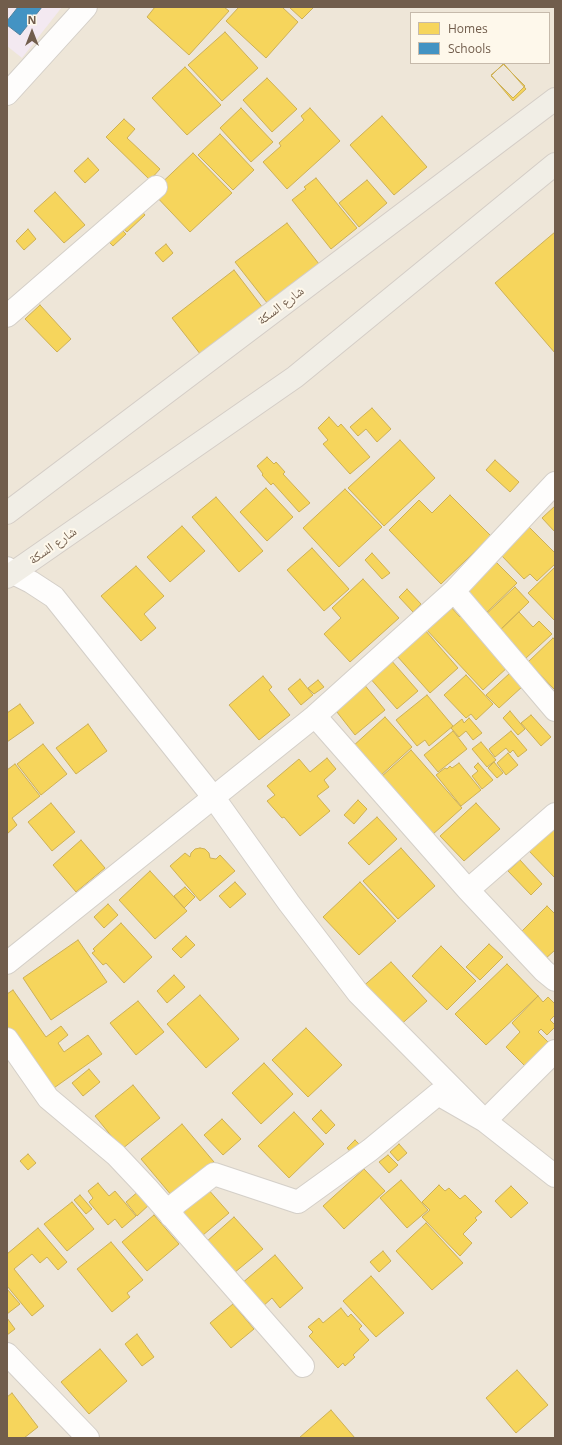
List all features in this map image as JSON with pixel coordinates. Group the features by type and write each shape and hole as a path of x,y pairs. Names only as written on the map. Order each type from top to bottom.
{"main road":[{"name":"شارع السكة","path":"7,513 555,99"},
{"name":"شارع السكة","path":"9,573 295,378 555,164"}],"street":[{"path":"7,94 86,7"},
{"path":"7,316 156,187"},
{"path":"7,964 315,716 454,592 555,483"},
{"path":"9,573 31,582 54,598 214,798 289,903 358,993 485,1121 555,1176"},
{"path":"454,592 555,710"},
{"path":"315,716 468,890 551,971"},
{"path":"468,890 555,814"},
{"path":"7,1038 48,1098 116,1155 148,1189 303,1366"},
{"path":"485,1121 555,1051"},
{"path":"171,1216 174,1205 214,1174 298,1202 370,1150 438,1094 485,1121"},
{"path":"7,1354 88,1438"}],"shaded area":[{"path":"7,7 555,7 555,1438 7,1438"},
{"path":"7,7 62,7 22,58 7,46"}],"building: Homes":[{"path":"155,7 224,7 229,11 189,55 147,17"},
{"path":"239,7 282,7 298,22 266,58 226,21"},
{"path":"289,7 314,7 302,19"},
{"path":"225,32 258,68 222,101 188,65"},
{"path":"503,64 525,86 513,98 491,76"},
{"path":"504,64 526,89 513,101 491,75"},
{"path":"185,67 221,105 187,135 152,98"},
{"path":"267,78 297,109 272,132 243,100"},
{"path":"241,108 273,142 251,162 220,128"},
{"path":"310,108 340,141 287,189 263,162 281,146 279,143 304,120 301,116"},
{"path":"382,116 427,167 394,195 350,145"},
{"path":"124,119 135,129 127,138 160,169 150,180 106,137"},
{"path":"220,134 254,170 233,190 198,155"},
{"path":"193,153 232,193 190,232 152,192"},
{"path":"88,158 99,170 85,183 74,171"},
{"path":"316,178 357,228 331,249 292,200 306,189 304,187"},
{"path":"367,180 387,203 359,227 339,203"},
{"path":"55,192 85,225 64,243 34,211"},
{"path":"138,207 145,215 127,232 119,225"},
{"path":"287,223 319,264 268,304 235,262"},
{"path":"118,226 126,234 113,246 105,238"},
{"path":"28,229 36,239 24,250 16,241"},
{"path":"555,232 555,353 495,283"},
{"path":"166,244 173,253 163,262 155,253"},
{"path":"234,270 263,308 201,355 172,318"},
{"path":"40,305 71,339 57,352 25,319"},
{"path":"372,408 391,429 377,442 366,429 358,436 350,427"},
{"path":"329,417 338,427 341,424 370,457 350,474 323,444 328,440 318,428"},
{"path":"400,440 435,478 384,526 348,488"},
{"path":"267,457 274,464 276,462 285,472 283,474 310,503 299,512 273,483 271,485 262,475 263,474 257,466"},
{"path":"495,460 519,482 510,492 486,470"},
{"path":"266,488 293,517 267,541 240,512"},
{"path":"345,489 382,527 339,567 303,528"},
{"path":"450,495 491,536 441,584 389,530 419,500 432,513"},
{"path":"216,497 263,551 239,572 192,517"},
{"path":"555,506 555,532 542,518"},
{"path":"182,526 205,551 170,582 147,557"},
{"path":"529,527 555,553 555,564 537,581 530,574 524,579 501,555"},
{"path":"312,548 349,589 324,611 287,570"},
{"path":"372,553 390,573 382,579 365,560"},
{"path":"495,561 517,583 482,617 460,595"},
{"path":"136,566 164,596 144,614 156,628 141,641 101,596"},
{"path":"555,567 555,621 528,593"},
{"path":"363,579 399,618 350,662 324,634 341,618 332,608"},
{"path":"515,587 529,602 497,633 482,618"},
{"path":"407,589 421,604 413,612 399,597"},
{"path":"450,606 460,617 462,615 509,666 483,690 425,628"},
{"path":"519,612 533,627 539,621 552,634 525,659 499,631"},
{"path":"425,630 458,668 430,693 397,656"},
{"path":"553,638 555,640 555,690 528,662"},
{"path":"390,659 418,691 397,709 369,677"},
{"path":"510,673 523,686 499,708 486,695"},
{"path":"466,675 493,704 476,720 471,714 466,718 444,695"},
{"path":"263,676 272,687 269,690 290,715 259,740 229,705"},
{"path":"300,679 313,695 301,705 288,689"},
{"path":"318,680 324,687 314,694 308,688"},
{"path":"363,683 385,710 355,735 333,707"},
{"path":"427,695 453,726 429,746 425,740 417,746 396,720"},
{"path":"20,704 34,723 7,742 7,713"},
{"path":"510,711 525,729 518,735 503,718"},
{"path":"531,715 551,737 541,746 521,723"},
{"path":"385,717 412,747 379,777 352,747"},
{"path":"469,718 482,733 473,740 466,731 459,737 451,728 462,719 464,723"},
{"path":"88,724 107,751 76,774 56,748"},
{"path":"453,731 467,749 438,772 424,755"},
{"path":"511,731 527,750 518,757 513,750 510,753 506,748 495,757 489,749"},
{"path":"481,742 496,760 487,767 472,749"},
{"path":"43,744 67,774 41,795 17,764"},
{"path":"411,750 462,808 432,835 381,777"},
{"path":"508,753 518,765 506,775 497,763"},
{"path":"327,758 336,769 324,780 329,787 317,796 330,811 300,836 284,817 282,818 267,801 275,795 267,786 299,759 310,772"},
{"path":"494,762 503,773 497,778 488,768"},
{"path":"459,763 481,790 461,806 436,775 445,768 447,769 450,766 452,768"},
{"path":"478,763 493,780 482,789 472,776 478,771 474,767"},
{"path":"15,764 40,796 12,818 17,825 7,834 7,770"},
{"path":"358,800 367,809 354,824 344,815"},
{"path":"51,803 75,832 52,851 28,822"},
{"path":"476,803 500,829 464,861 440,836"},
{"path":"377,817 397,839 369,865 348,843"},
{"path":"555,828 555,878 529,851"},
{"path":"81,840 105,868 76,892 53,865"},
{"path":"401,848 435,886 398,919 363,881"},
{"path":"195,849 205,849 209,853 210,858 216,859 220,855 235,871 200,901 170,866 185,853 190,857 191,853"},
{"path":"520,860 542,884 531,895 508,871"},
{"path":"150,871 187,911 155,939 119,900"},
{"path":"235,882 246,894 230,908 219,896"},
{"path":"360,882 396,921 359,955 323,917"},
{"path":"185,887 195,897 184,908 174,896"},
{"path":"108,904 118,915 104,928 94,917"},
{"path":"547,906 555,914 555,950 544,960 519,934"},
{"path":"121,923 152,957 124,983 106,963 103,965 92,953 95,951 93,949"},
{"path":"186,936 195,945 181,958 172,949"},
{"path":"78,940 107,982 51,1020 23,978"},
{"path":"489,944 503,957 480,980 466,967"},
{"path":"441,946 476,981 447,1010 412,976"},
{"path":"391,962 427,1001 396,1029 360,989"},
{"path":"507,964 538,996 486,1045 455,1014"},
{"path":"174,975 185,987 167,1003 157,991"},
{"path":"13,990 46,1037 61,1026 68,1035 58,1043 64,1052 88,1035 102,1054 51,1090 7,1027 7,994"},
{"path":"200,995 239,1039 206,1068 167,1024"},
{"path":"538,996 543,1002 548,997 555,1004 555,1015 550,1020 555,1027 547,1035 541,1029 538,1032 550,1044 527,1068 506,1047 520,1032 512,1023"},
{"path":"138,1001 164,1032 136,1055 110,1023"},
{"path":"306,1028 342,1065 308,1097 272,1060"},
{"path":"264,1063 293,1094 261,1124 232,1093"},
{"path":"89,1069 100,1082 83,1096 72,1083"},
{"path":"133,1085 160,1118 122,1149 95,1116"},
{"path":"321,1110 335,1125 326,1134 312,1119"},
{"path":"294,1112 324,1144 289,1178 258,1146"},
{"path":"222,1119 241,1139 223,1155 204,1135"},
{"path":"182,1124 214,1162 172,1196 141,1159"},
{"path":"355,1140 365,1150 356,1158 347,1148"},
{"path":"399,1144 407,1153 398,1161 390,1152"},
{"path":"28,1154 36,1163 28,1170 20,1161"},
{"path":"388,1155 398,1165 389,1173 379,1162"},
{"path":"364,1169 385,1191 344,1229 323,1206"},
{"path":"401,1180 428,1210 407,1228 380,1198"},
{"path":"98,1183 109,1196 115,1191 136,1216 122,1228 115,1219 108,1225 89,1202 93,1198 88,1191"},
{"path":"439,1185 445,1191 449,1188 460,1199 465,1195 482,1212 475,1218 477,1220 463,1234 472,1243 460,1256 422,1217 430,1210 422,1202"},
{"path":"511,1186 528,1203 511,1218 495,1201"},
{"path":"207,1188 229,1213 196,1241 174,1216"},
{"path":"140,1190 151,1203 137,1216 126,1202"},
{"path":"80,1195 92,1209 86,1214 74,1200"},
{"path":"72,1202 94,1229 67,1251 44,1224"},
{"path":"154,1215 179,1244 147,1271 122,1242"},
{"path":"234,1217 263,1249 234,1273 206,1242"},
{"path":"426,1223 463,1263 432,1290 396,1251"},
{"path":"38,1228 67,1262 58,1270 47,1257 40,1263 32,1254 14,1269 44,1306 32,1316 7,1286 7,1254"},
{"path":"111,1242 143,1280 127,1293 130,1297 112,1312 77,1269"},
{"path":"383,1251 391,1261 379,1272 370,1262"},
{"path":"275,1255 303,1288 280,1308 272,1298 261,1308 241,1284"},
{"path":"371,1276 404,1313 376,1337 343,1301"},
{"path":"7,1289 20,1304 7,1314"},
{"path":"233,1304 254,1329 231,1348 210,1323"},
{"path":"341,1308 348,1317 351,1314 362,1326 359,1329 369,1340 353,1355 355,1357 345,1366 343,1363 338,1368 309,1336 313,1332 308,1327 319,1318 323,1323"},
{"path":"7,1318 15,1329 7,1335"},
{"path":"137,1334 154,1357 142,1366 125,1344"},
{"path":"100,1349 127,1381 89,1414 61,1382"},
{"path":"517,1370 548,1405 516,1433 486,1398"},
{"path":"12,1393 38,1427 24,1438 7,1438 7,1397"},
{"path":"331,1410 355,1438 299,1438"}],"building: Schools":[{"path":"18,7 42,7 20,35 7,25 7,21"}]}
